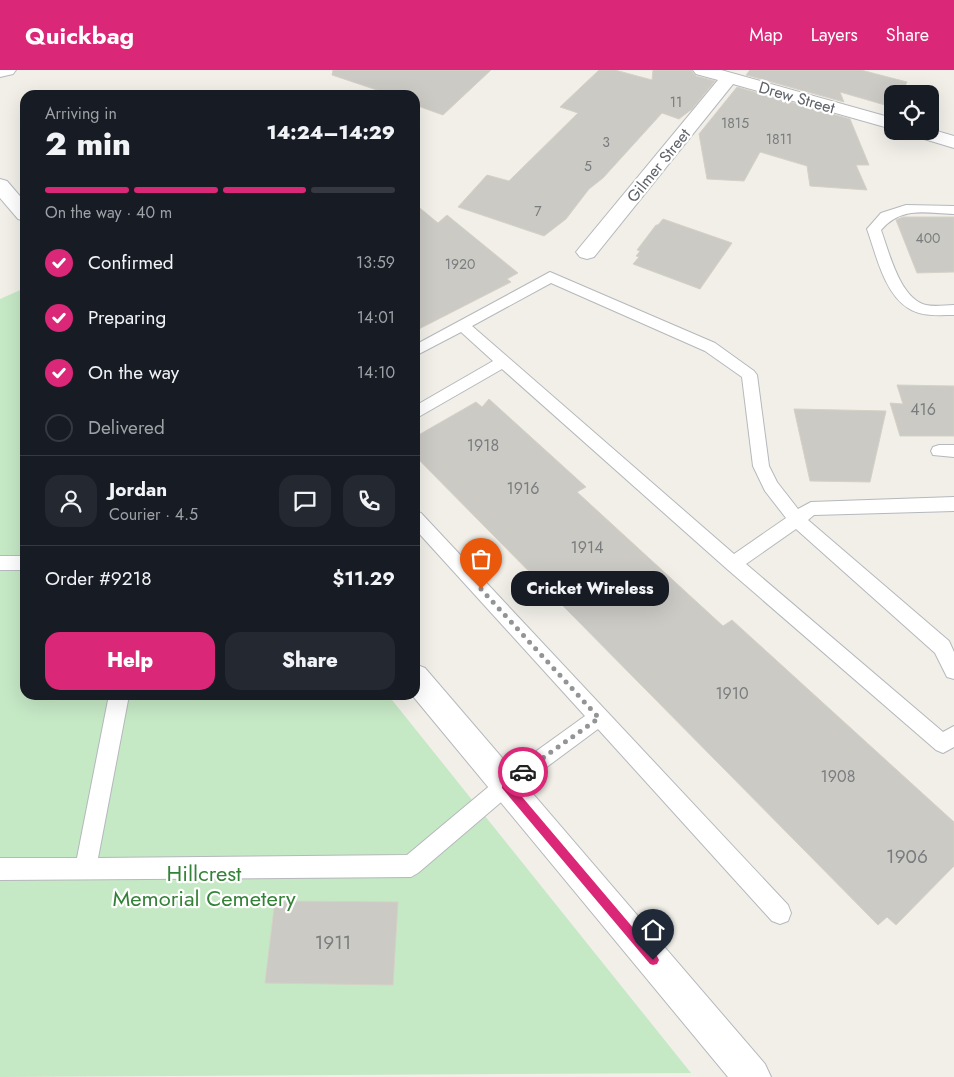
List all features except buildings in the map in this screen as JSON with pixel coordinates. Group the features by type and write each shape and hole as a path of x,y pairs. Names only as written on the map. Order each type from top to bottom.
{"street":[{"path":"0,72 7,70"},
{"name":"Drew Street","path":"703,70 884,122"},
{"name":"Gilmer Street","path":"587,252 729,78"},
{"path":"939,137 954,142"},
{"path":"0,185 20,209"},
{"path":"420,683 752,1077"}],"lane":[{"path":"954,210 906,210 886,216 874,229 891,279 909,301 921,309 954,310"},
{"path":"420,348 550,277 710,348 749,375 761,466 771,486 797,520 942,647 954,672"},
{"path":"462,325 733,564 943,744 954,735"},
{"path":"420,410 504,361"},
{"path":"733,564 811,509 954,504"},
{"path":"420,523 780,913"},
{"path":"0,563 20,563"},
{"path":"86,868 118,700"},
{"path":"0,869 411,866 506,785 599,718"}],"green space":[{"name":"Hillcrest Memorial Cemetery","path":"20,290 20,700 392,700 691,1073 0,1077 0,299"}],"way so far":[{"path":"481,589 599,718 523,772"}],"place":[{"name":"Cricket Wireless","path":"481,589"}],"route":[{"path":"523,772 506,785 653,960"}]}
